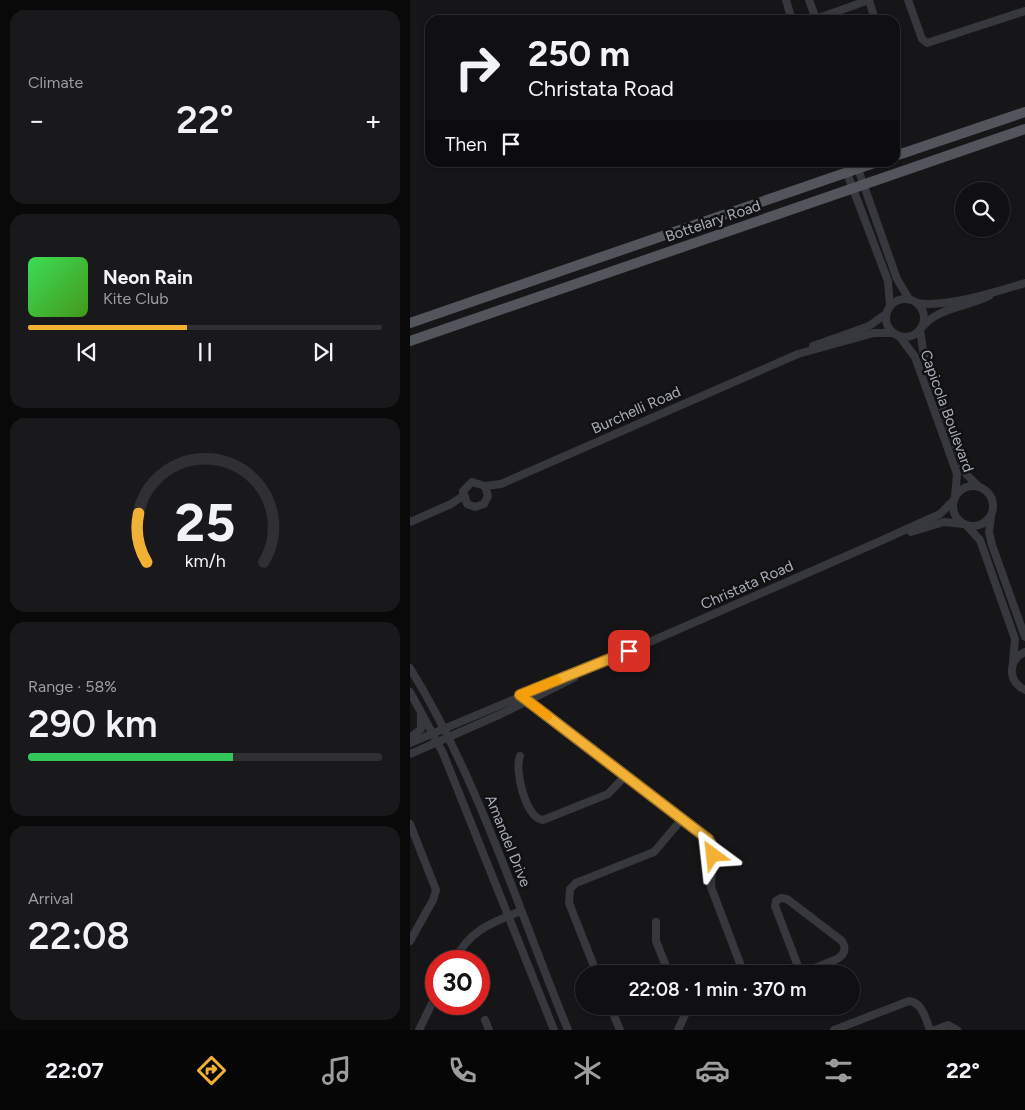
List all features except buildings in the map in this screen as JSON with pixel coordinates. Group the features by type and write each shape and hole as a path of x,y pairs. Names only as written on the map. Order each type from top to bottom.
{"main road":[{"path":"900,154 1025,112"},
{"name":"Bottelary Road","path":"410,341 1025,129"},
{"name":"Bottelary Road","path":"410,323 863,167"}],"street":[{"path":"786,0 790,15"},
{"path":"809,0 814,15"},
{"path":"828,15 869,0 874,15"},
{"path":"908,0 922,39 927,43 1025,11"},
{"path":"858,169 897,279 909,299 917,303 936,305 997,292 1025,283"},
{"path":"847,173 888,281 890,306"},
{"path":"909,299 896,301 890,306 886,314 887,326 892,333 900,337 909,337 938,313 965,306 997,292"},
{"path":"917,303 924,314 921,328"},
{"name":"Burchelli Road","path":"798,354 808,347 869,326 886,314"},
{"name":"Capicola Boulevard","path":"921,328 924,356 966,474 979,487"},
{"name":"Burchelli Road","path":"463,496 465,487 472,482 485,486 501,484 798,354 874,333 892,333"},
{"name":"Capicola Boulevard","path":"900,337 915,357 956,474 954,498"},
{"path":"410,522 451,504 463,496 467,504 475,507 484,504 488,496 501,484"},
{"path":"485,486 488,496"},
{"path":"1025,637 992,545 989,532 994,508 992,499 987,492 979,487 966,488 954,498 954,514 980,540 1015,639 1012,677 1018,686 1025,690"},
{"name":"Christata Road","path":"410,742 629,651 876,543 940,514 954,498"},
{"path":"965,525 980,525 991,517"},
{"name":"Christata Road","path":"876,543 938,523 954,522 965,525"},
{"name":"Christata Road","path":"410,754 528,701 629,651"},
{"path":"1014,662 1025,652"},
{"name":"Amandel Drive","path":"410,668 444,728 471,786 568,1030"},
{"name":"Amandel Drive","path":"410,692 437,742 465,806 554,1030"},
{"path":"520,695 708,839 712,846 711,887 741,965"},
{"path":"410,738 421,729 421,713"},
{"path":"520,756 517,768 518,778 532,814 538,820 543,820 608,794 626,776"},
{"path":"593,965 569,903 570,889 576,883 654,852 682,819"},
{"path":"410,824 436,890 433,900 410,941"},
{"path":"781,898 787,899 840,939 845,945 844,952 840,957 800,974 775,906 776,900 781,898"},
{"path":"460,950 472,935 521,911"},
{"path":"656,922 656,941 665,965"},
{"path":"834,1030 904,1002 911,1001 919,1005 930,1030"},
{"path":"418,1030 426,1015"},
{"path":"614,1015 620,1030"},
{"path":"678,1030 684,1015"},
{"path":"485,1020 489,1030"},
{"path":"935,1030 950,1025 957,1030"}],"slow traffic":[{"path":"548,716 520,695 557,680"}],"route":[{"path":"629,651 520,695 708,839 712,846 713,855"}]}
